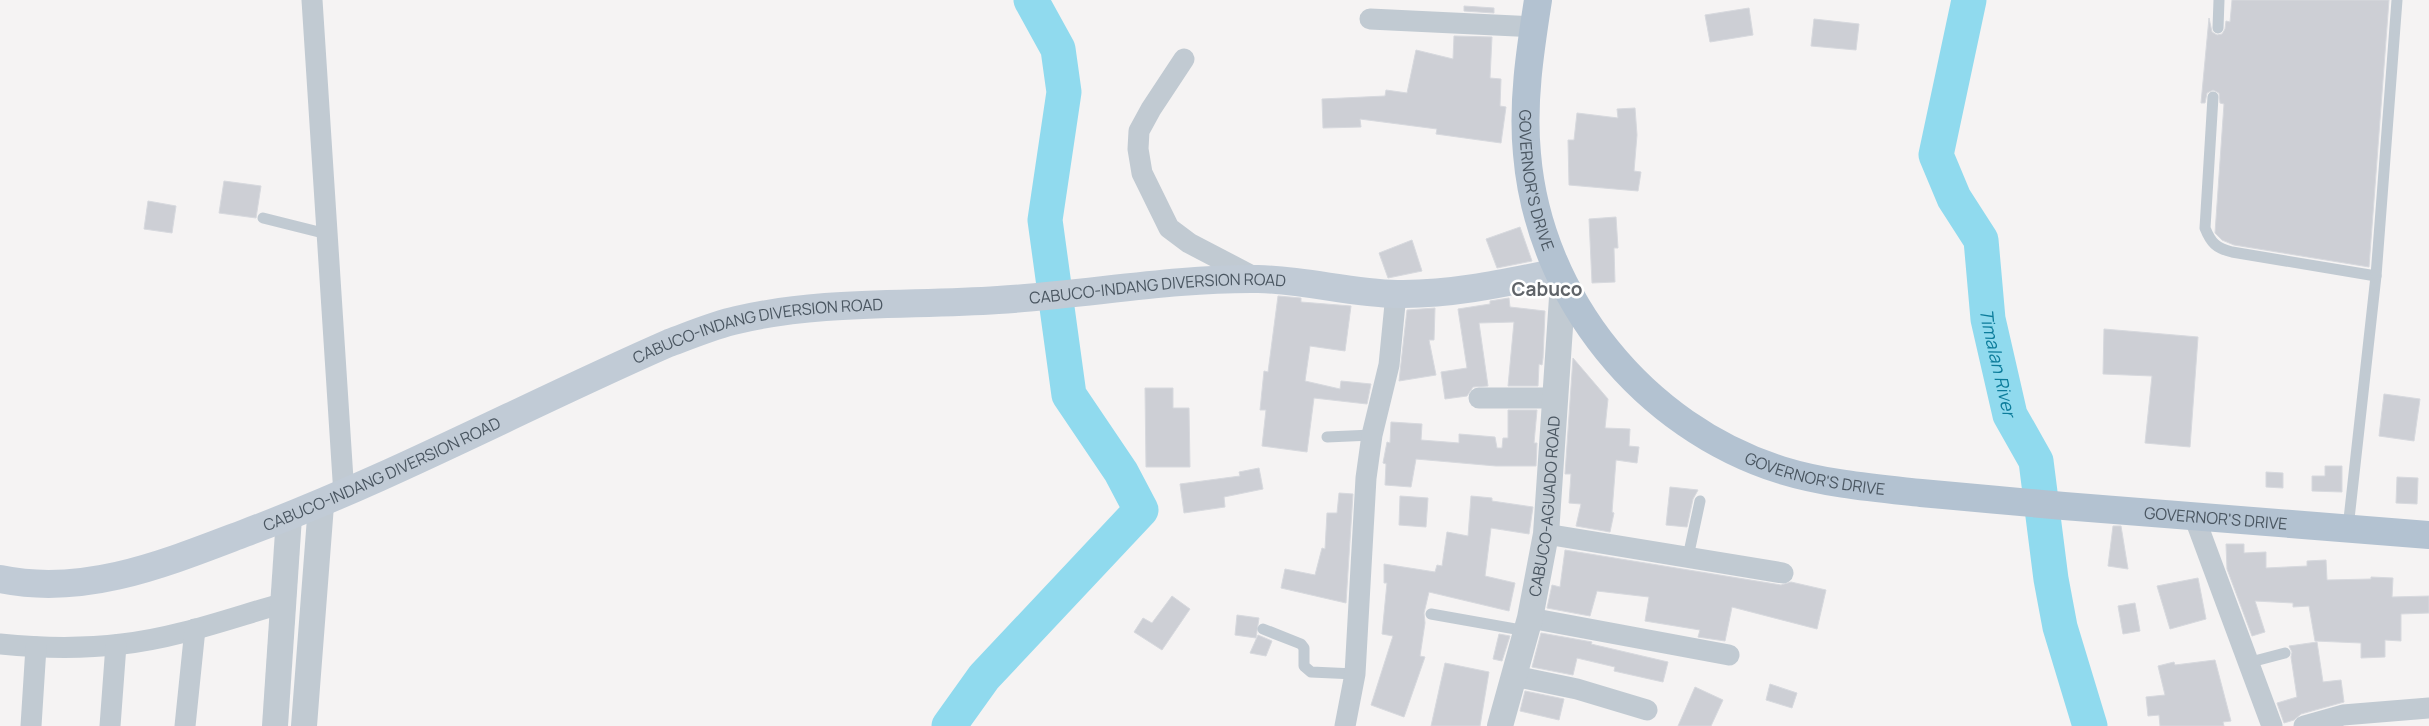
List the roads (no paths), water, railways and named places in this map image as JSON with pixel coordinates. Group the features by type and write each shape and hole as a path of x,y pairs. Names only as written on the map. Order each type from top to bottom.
{"main road":[{"name":"GOVERNOR'S DRIVE","path":"1538,0 1526,112 1527,158 1536,210 1561,278 1596,334 1632,378 1694,430 1735,453 1782,470 1837,482 2023,503 2429,535"},
{"name":"CABUCO-INDANG DIVERSION ROAD","path":"0,578 50,585 103,579 163,563 332,500 642,355 716,326 762,315 834,306 998,300 1184,282 1259,279 1396,294 1454,290 1561,278"}],"street":[{"path":"304,726 332,500 327,234 312,0"},
{"path":"1370,19 1534,27"},
{"path":"1184,59 1139,131 1138,149 1142,173 1169,228 1188,243 1259,279"},
{"name":"CABUCO-AGUADO ROAD","path":"1500,726 1529,624 1546,534 1556,398 1561,278"},
{"path":"1345,726 1354,674 1366,478 1372,435 1389,364 1396,294"},
{"path":"1479,398 1556,398"},
{"path":"2194,516 2272,726"},
{"path":"275,726 289,517"},
{"path":"1546,534 1783,573"},
{"path":"0,644 36,647 116,644 195,629 284,603"},
{"path":"1529,624 1729,655"},
{"path":"185,726 195,629"},
{"path":"110,726 116,644"},
{"path":"31,726 36,647"},
{"path":"1514,676 1577,689 1647,710"},
{"path":"2304,726 2343,715 2386,719 2429,708"}],"lane":[{"path":"2218,28 2219,0"},
{"path":"2348,528 2376,276 2397,0"},
{"path":"2213,97 2205,228 2210,241 2220,249 2232,252 2376,276"},
{"path":"263,218 327,234"},
{"path":"1327,437 1372,435"},
{"path":"1688,558 1700,502"},
{"path":"1431,614 1529,624"},
{"path":"1264,628 1301,644 1304,648 1304,666 1312,672 1354,674"},
{"path":"2248,663 2285,653"}],"waterway":[{"path":"949,726 984,677 1141,510 1121,472 1069,395 1045,220 1064,92 1058,49 1031,0"},
{"name":"Timalan River","path":"1969,0 1936,155 1954,198 1981,240 1988,319 2010,415 2036,461 2051,579 2060,627 2090,726"}],"district":[{"name":"Cabuco","path":"1547,289"}]}
